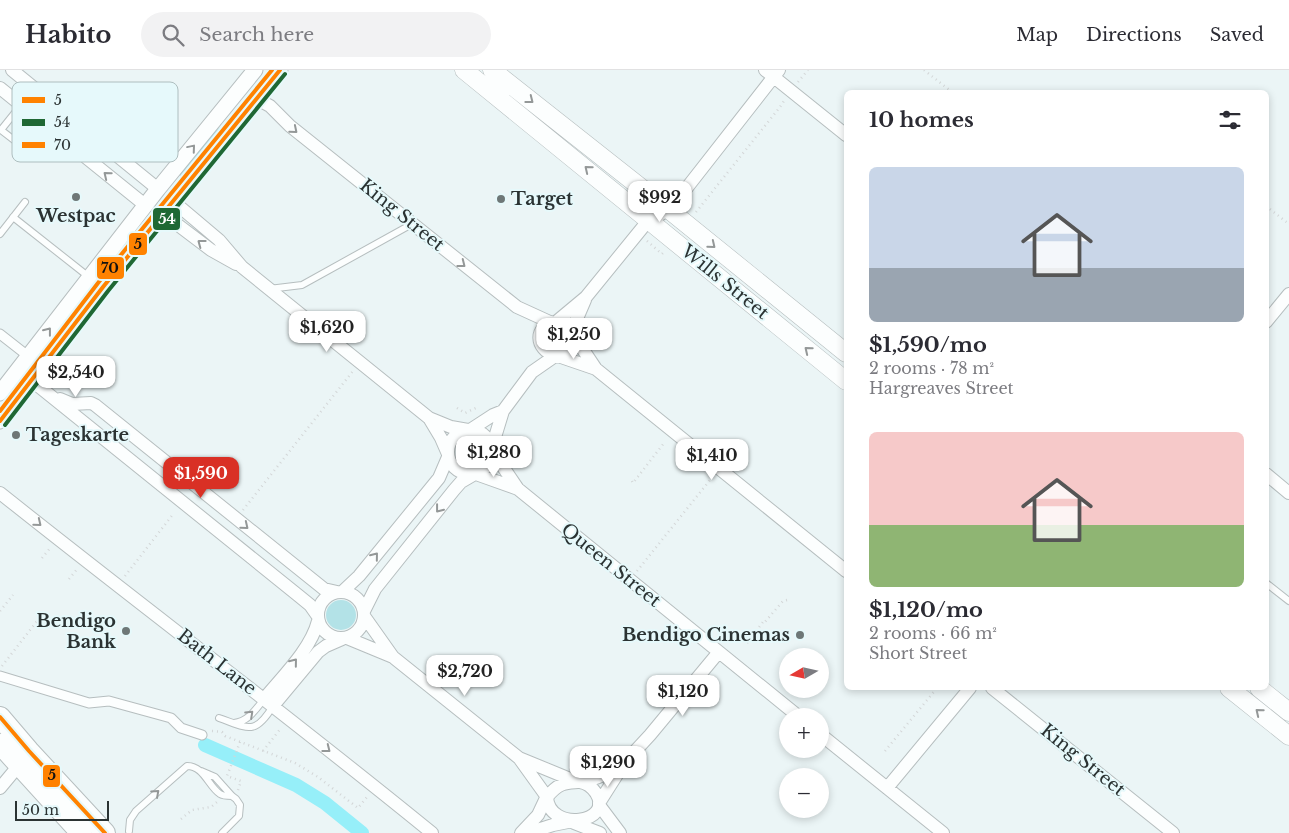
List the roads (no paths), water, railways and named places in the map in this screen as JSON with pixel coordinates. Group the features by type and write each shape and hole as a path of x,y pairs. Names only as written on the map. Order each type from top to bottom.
{"highway":[{"path":"0,717 25,758 82,833"},
{"path":"0,744 25,758 106,833"}],"main road":[{"name":"Wills Street","path":"464,70 844,379"},
{"name":"Wills Street","path":"492,70 844,351"},
{"path":"609,187 620,171"},
{"path":"1232,690 1289,736"},
{"path":"1262,690 1289,712"}],"street":[{"path":"12,70 27,82"},
{"path":"0,393 158,189 255,70"},
{"path":"0,420 103,287 280,70"},
{"path":"532,372 540,343 540,333 543,328 554,323 586,297 638,233 650,221 668,209 682,194 772,72 844,133"},
{"path":"0,88 12,98"},
{"path":"231,100 257,99"},
{"name":"King Street","path":"257,99 267,104 290,126 517,307 554,323"},
{"path":"92,162 146,205 178,225 211,250 242,267"},
{"path":"125,162 219,240 242,267 429,418 452,427 484,434 493,449"},
{"path":"1269,318 1289,294"},
{"path":"269,702 293,682 322,648 359,630 375,589 461,482 488,466 492,460 503,410 532,372 567,351 573,342 576,321 586,297"},
{"path":"554,323 566,326 596,369 844,569"},
{"path":"0,334 28,356"},
{"path":"540,343 545,351 596,369"},
{"path":"18,369 299,596 315,610 325,633 333,638 345,638 393,657 519,758 578,782 588,784 598,796 599,804 620,833"},
{"path":"48,394 72,404 89,403 95,405 324,589 349,593 356,598 364,614 393,657"},
{"path":"86,424 84,412 89,407 95,405"},
{"path":"269,702 314,632 318,618 318,608 323,600 329,595 340,592 359,576 439,478 451,441 456,435 469,430 503,410"},
{"path":"429,418 441,438 451,463 460,472 474,475"},
{"name":"Queen Street","path":"493,449 518,489 788,708"},
{"name":"Queen Street","path":"474,475 518,489"},
{"path":"1269,476 1289,493"},
{"name":"Bath Lane","path":"0,493 269,702 287,721 375,786 432,833"},
{"path":"528,833 553,825 589,819 597,811 599,804 625,762 718,653"},
{"path":"0,676 92,704 109,701 171,718 179,727 202,735"},
{"path":"287,721 286,710 293,682"},
{"path":"887,788 968,690"},
{"name":"King Street","path":"994,690 1173,833"},
{"path":"829,741 943,833"},
{"path":"0,788 25,758"},
{"path":"519,758 546,798 553,814 559,819 600,833"},
{"path":"521,833 538,814 546,798 562,783 578,782 600,777 625,762"}],"lane":[{"path":"12,116 1,130 12,139"},
{"path":"0,234 25,202"},
{"path":"13,217 89,277"},
{"path":"269,289 302,284 412,224"},
{"path":"1269,585 1289,601"},
{"path":"232,722 240,722 269,702"},
{"path":"219,718 246,728 256,726 264,719 269,702"},
{"path":"129,831 130,820 136,811 185,767 191,766 213,775 239,802 240,813 236,820 222,833"}],"waterway":[{"path":"205,745 296,785 325,803 362,833"}],"place":[{"name":"Westpac","path":"76,197"},
{"name":"Target","path":"501,199"},
{"name":"Tageskarte","path":"16,435"},
{"name":"Bendigo Bank","path":"126,631"},
{"name":"Bendigo Cinemas","path":"800,635"}]}
